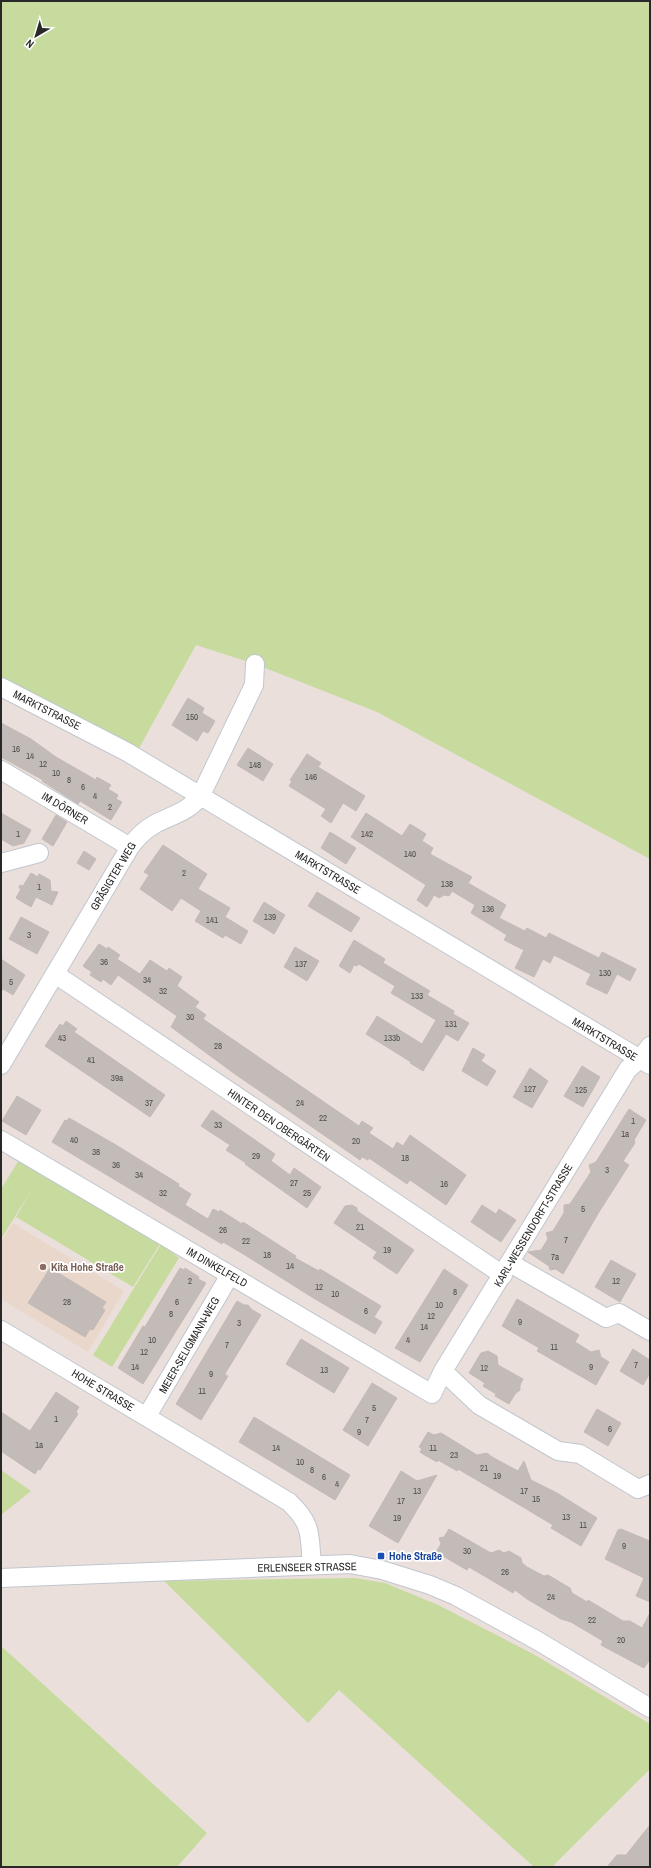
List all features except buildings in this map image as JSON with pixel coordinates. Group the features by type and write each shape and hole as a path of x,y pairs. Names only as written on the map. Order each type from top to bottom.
{"street":[{"name":"GRÄSIGTER WEG","path":"1,1064 130,847 143,832 195,804 201,795 254,685 255,664"},
{"name":"MARKTSTRASSE","path":"1,686 127,752 647,1057"},
{"name":"IM DÖRNER","path":"1,770 130,847"},
{"path":"2,861 39,853"},
{"name":"HINTER DEN OBERGÄRTEN","path":"55,974 506,1269 606,1318 619,1313 650,1331"},
{"name":"KARL-WESSENDORFT-STRASSE","path":"432,1394 443,1371 628,1069 647,1057"},
{"name":"IM DINKELFELD","path":"1,1140 432,1394"},
{"name":"MEIER-SELIGMANN-WEG","path":"147,1416 230,1275"},
{"name":"HOHE STRASSE","path":"1,1330 289,1502 302,1514 308,1525 312,1565"},
{"path":"443,1371 479,1405 558,1451 580,1454 638,1489 650,1484"},
{"name":"ERLENSEER STRASSE","path":"1,1578 350,1564 382,1570 438,1588 474,1605 538,1641 650,1708"}],"shaded area":[{"name":"Kita Hohe Straße","path":"13,1223 124,1291 88,1352 1,1299 1,1243"}],"green space":[{"path":"1,1 650,1 650,859 377,712 255,664 196,645 138,750 1,679"},
{"path":"19,1160 161,1242 133,1287 16,1217 32,1189 1,1239 1,1189"},
{"path":"161,1244 179,1258 112,1367 93,1355"},
{"path":"1,1470 31,1491 1,1515"},
{"path":"355,1578 385,1583 438,1605 535,1655 650,1724 650,1769 552,1867 534,1867 339,1690 308,1723 164,1581"},
{"path":"1,1646 207,1833 177,1867 1,1867"}],"place":[{"name":"Kita Hohe Straße","path":"43,1267"},
{"name":"Hohe Straße","path":"381,1556"}]}
